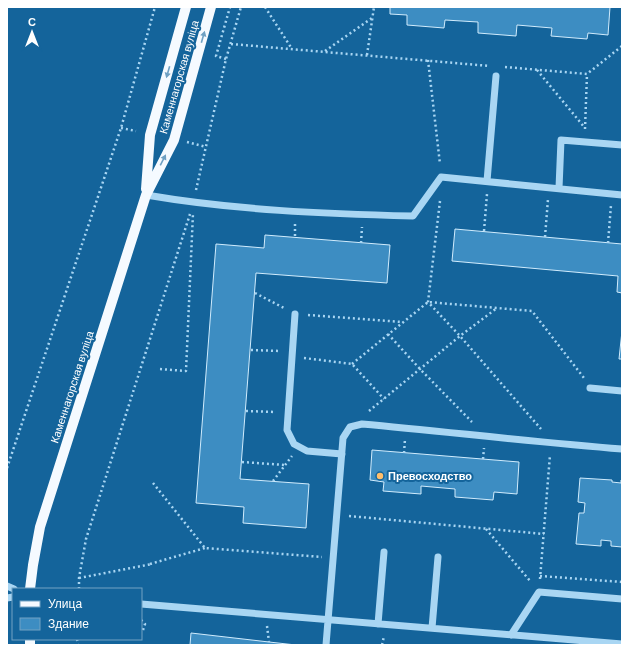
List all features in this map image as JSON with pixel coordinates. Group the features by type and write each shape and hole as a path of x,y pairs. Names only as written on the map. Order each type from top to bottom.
{"main road":[{"name":"Каменнагорская вуліца","path":"146,195 150,135 186,7"},
{"name":"Каменнагорская вуліца","path":"30,588 32,565 40,527 146,195 174,140 211,7"}],"lane":[{"path":"488,181 496,76"},
{"path":"558,188 561,140 622,145"},
{"path":"146,195 193,203 294,211 413,216 441,177 622,195"},
{"path":"295,314 287,430 294,444 307,451 342,454"},
{"path":"590,388 622,391"},
{"path":"326,645 332,558 342,454 344,438 350,427 362,424 622,449"},
{"path":"378,624 384,552"},
{"path":"432,628 438,557"},
{"path":"511,635 539,592 622,599"},
{"path":"142,604 622,644"}],"path":[{"path":"7,468 121,128 155,7"},
{"path":"226,59 216,56 230,7"},
{"path":"79,588 79,578 86,538 193,203 226,59 241,7"},
{"path":"265,7 292,49"},
{"path":"367,56 374,7"},
{"path":"324,52 372,18"},
{"path":"231,44 490,66"},
{"path":"498,66 587,74 622,46"},
{"path":"537,69 585,128"},
{"path":"585,142 587,74"},
{"path":"121,128 140,132"},
{"path":"184,142 206,147"},
{"path":"484,231 488,181"},
{"path":"545,237 549,188"},
{"path":"608,243 612,194"},
{"path":"160,369 186,371 193,203"},
{"path":"255,293 295,314 403,322"},
{"path":"428,302 460,336 540,428 551,443 539,592"},
{"path":"352,364 428,302 497,307 532,311 580,372 590,388"},
{"path":"350,427 497,307"},
{"path":"388,334 485,435"},
{"path":"250,350 292,354 352,364 384,399"},
{"path":"246,411 288,413"},
{"path":"273,481 299,446"},
{"path":"242,462 285,465"},
{"path":"153,483 205,548"},
{"path":"337,515 544,534"},
{"path":"486,529 539,592"},
{"path":"79,578 150,564 205,548 332,558"},
{"path":"540,576 622,582"},
{"path":"142,621 145,624 143,630"}],"building":[{"path":"390,7 610,7 608,35 588,33 587,39 551,36 552,28 517,25 516,36 478,33 478,22 445,20 444,28 407,25 407,15 390,14"},
{"path":"455,229 622,244 622,293 617,292 618,276 452,261"},
{"path":"265,235 390,245 387,283 256,273 240,479 309,484 306,528 243,523 244,507 196,503 216,244 264,248"},
{"path":"622,331 622,359 619,359"},
{"path":"372,450 519,462 517,494 494,492 493,500 455,497 455,489 421,486 421,494 383,491 384,482 370,480"},
{"path":"580,478 612,480 612,482 621,483 622,480 622,547 611,546 611,541 601,540 601,546 576,544 579,513 584,513 585,503 578,502"},
{"path":"191,633 269,642 296,645 190,645"}],"place":[{"name":"Превосходство","path":"380,476"}]}
